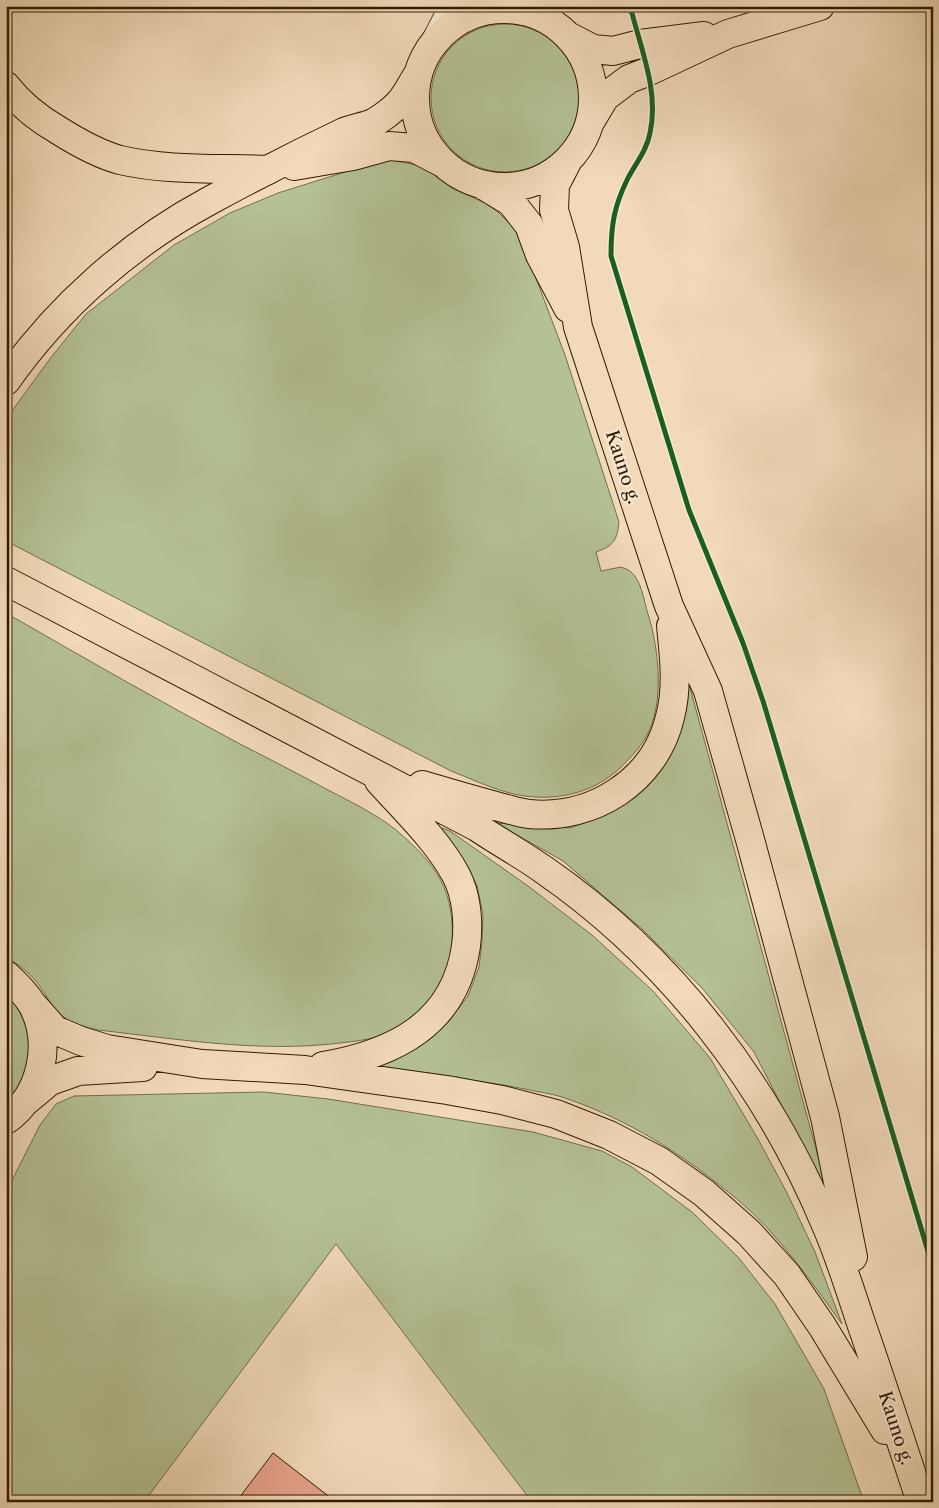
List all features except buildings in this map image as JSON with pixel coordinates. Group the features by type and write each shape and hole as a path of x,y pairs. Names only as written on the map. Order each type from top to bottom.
{"main road":[{"path":"6,86 13,95 43,121 79,144 118,160 159,167 268,170 354,156 389,146 414,148 444,164 462,177 483,185 514,186 544,178 568,160 581,143 604,97 629,79 728,34 820,6"},
{"path":"6,381 49,328 87,288 125,257 162,229 207,202 346,131 374,123 399,103 437,39 455,24 476,13 519,8 548,20 568,36 593,50 613,51 640,44 728,34"},
{"path":"568,36 582,55 591,77 593,100 590,123"},
{"path":"418,73 415,98 418,122 428,145 444,164"},
{"name":"Kauno g.","path":"568,160 555,185 554,210 566,247 578,327 669,606"},
{"name":"Kauno g.","path":"483,185 510,202 529,225 540,255 578,327"},
{"path":"6,581 368,769 477,828 545,870 640,948 686,998 728,1049 768,1109 801,1169 827,1226 872,1354"},
{"path":"368,769 528,814 579,811 604,801 626,788 646,767 660,745 670,718 675,692 674,653 669,606"},
{"path":"669,606 708,691 754,853 825,1117 872,1354"},
{"path":"305,1070 347,1062 376,1053 401,1043 423,1028 442,1008 456,983 464,958 467,932 465,905 457,877 444,854 368,769"},
{"path":"6,976 20,987 32,1005 56,1030 107,1049 202,1064 305,1070 447,1090 556,1114 609,1135 659,1161 704,1193 749,1232 787,1275 822,1326 912,1474"},
{"path":"26,1101 37,1079 43,1054 41,1029 32,1005"},
{"path":"6,1120 50,1081 78,1071 202,1064"},
{"name":"Kauno g.","path":"872,1354 921,1502"}],"street":[{"path":"437,39 452,10 452,6"}],"green space":[{"path":"505,24 519,25 533,30 557,46 573,70 578,84 578,112 573,126 557,150 533,166 519,171 505,172 491,171 477,166 453,150 437,126 432,112 431,98 432,84 437,70 453,46 477,30 491,25"},
{"path":"391,160 422,166 452,188 485,203 498,212 514,228 523,244 565,355 619,522 614,542 596,552 601,571 621,567 628,570 635,576 642,592 652,628 657,660 658,693 652,724 640,746 619,769 600,783 580,792 546,797 524,796 492,787 451,771 6,541 6,419 49,360 86,314 174,245 230,213 278,193 374,163"},
{"path":"6,613 181,712 363,809 388,824 410,843 433,867 441,880 450,909 452,926 452,945 448,968 437,990 412,1018 387,1033 374,1038 310,1046 249,1046 98,1030 75,1023 59,1013 30,975 6,958"},
{"path":"689,684 840,1237 799,1139 754,1052 702,988 642,929 563,861 496,823 570,828 613,811 648,785 672,742"},
{"path":"442,828 450,831 528,886 592,935 653,991 710,1058 758,1139 787,1193 815,1252 842,1324 789,1253 751,1212 699,1169 643,1133 604,1113 562,1097 505,1085 363,1071 395,1060 430,1039 449,1021 468,996 479,967 483,915 477,885 462,859 444,835"},
{"path":"6,993 16,1005 23,1019 29,1047 28,1062 24,1076 17,1089 6,1101"},
{"path":"264,1092 328,1099 533,1132 602,1151 632,1167 692,1212 738,1257 775,1304 824,1389 864,1502 532,1502 336,1244 144,1502 6,1502 6,1192 40,1125 56,1104 74,1096"}],"cycle path":[{"path":"627,6 632,13 648,73 651,88 652,118 646,145 628,178 616,207 611,256 689,510 743,643 763,701 933,1268"}]}
